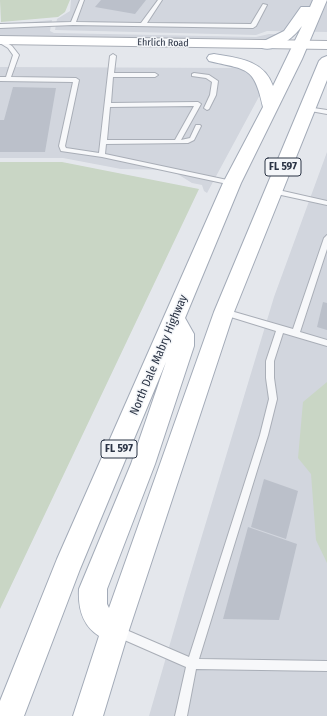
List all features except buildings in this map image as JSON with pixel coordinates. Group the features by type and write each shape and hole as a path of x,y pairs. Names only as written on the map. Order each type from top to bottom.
{"main road":[{"path":"271,54 289,34 311,0"},
{"name":"North Dale Mabry Highway","path":"9,716 64,576 232,183 298,52 320,0"},
{"name":"Ehrlich Road","path":"0,40 271,54"},
{"name":"Ehrlich Road","path":"271,108 267,87 261,75 254,68 241,62 207,58 298,52 327,45"},
{"name":"Ehrlich Road","path":"298,52 327,60"},
{"path":"0,55 24,55"},
{"name":"FL 597","path":"88,716 115,630 224,312 327,60"},
{"path":"115,630 100,622 96,616 92,599 92,589 143,464 183,346 183,334 174,319"}],"lane":[{"path":"73,23 82,0"},
{"path":"143,24 160,0"},
{"path":"0,26 73,23 253,26 265,5"},
{"path":"0,40 24,55 8,79"},
{"path":"102,155 112,56"},
{"path":"111,75 155,75"},
{"path":"194,75 207,76 215,81 213,95 207,108"},
{"path":"0,79 76,80 62,146 63,150 102,155 232,183"},
{"path":"108,105 198,104 177,142"},
{"path":"307,109 327,112"},
{"path":"104,142 186,142 192,139 198,126"},
{"path":"274,191 327,203"},
{"path":"295,334 327,238"},
{"path":"224,312 327,343"},
{"path":"181,716 192,664 264,436 273,399 270,378 270,361 280,329"},
{"path":"115,630 192,664 327,666"}],"shaded area":[{"path":"71,0 327,0 327,32 267,31 256,35 55,30 57,19 70,11"},
{"path":"52,20 50,31 54,33 256,37 269,34 282,34 270,39 0,36 0,25"},
{"path":"0,67 244,68 250,71 262,91 207,193 204,191 202,185 192,183 171,170 121,169 63,158 0,158"},
{"path":"327,152 327,716 149,716 274,297"}],"green space":[{"path":"0,0 70,0 65,12 58,17 1,22"},
{"path":"0,162 62,162 199,189 0,609"},
{"path":"327,382 327,563 316,540 311,474 298,458 303,402"}]}
